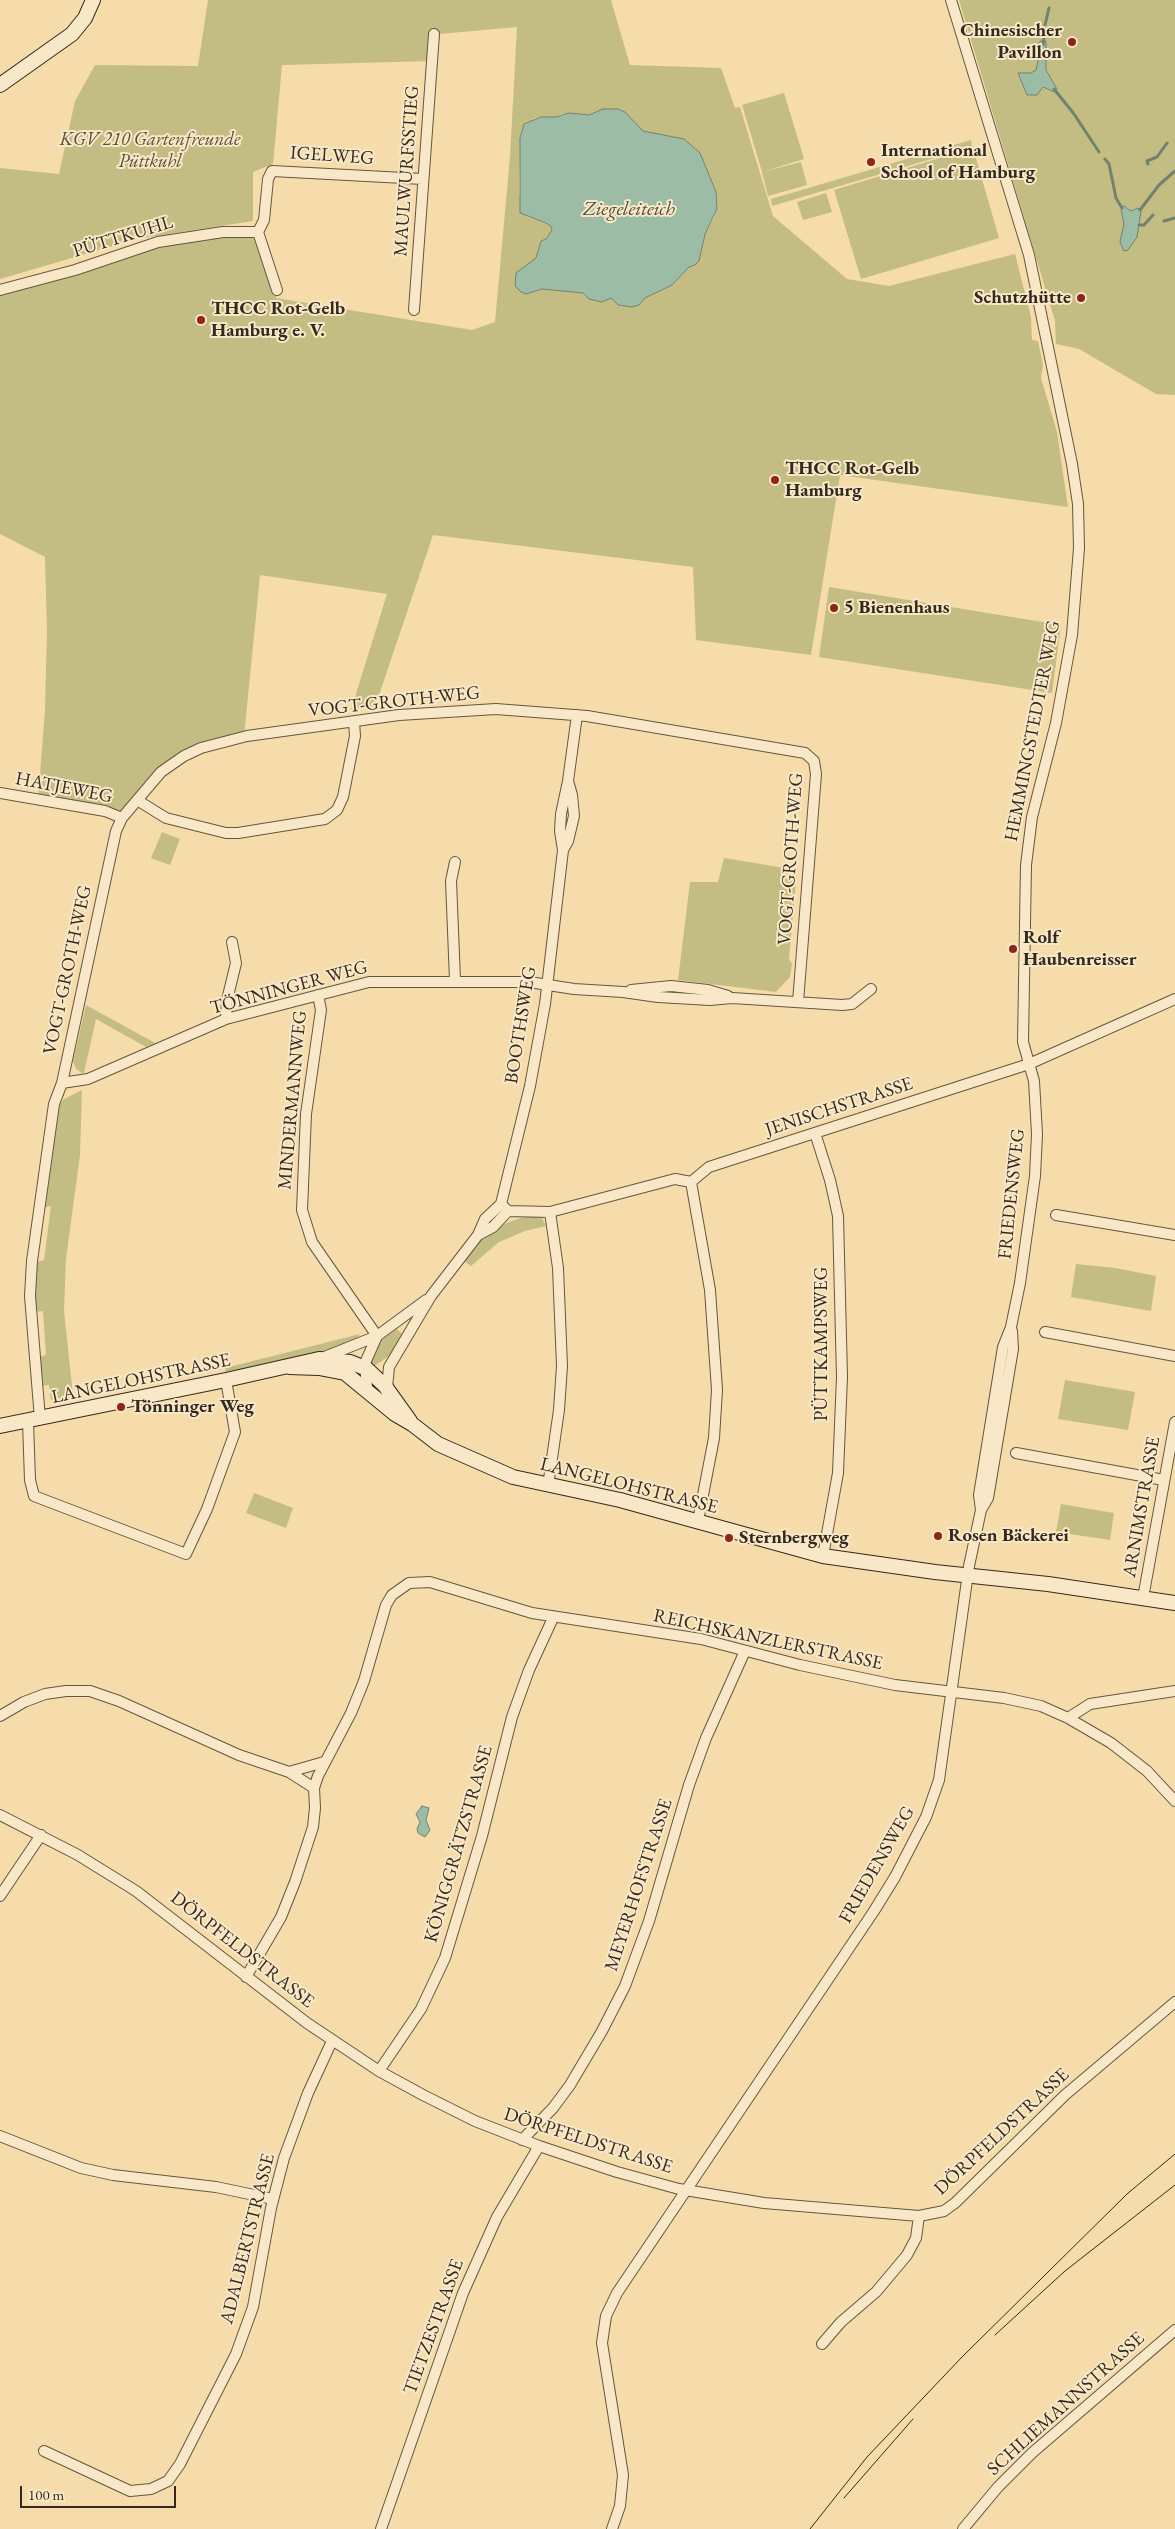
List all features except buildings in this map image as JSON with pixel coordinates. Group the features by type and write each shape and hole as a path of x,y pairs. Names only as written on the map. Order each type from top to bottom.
{"street":[{"path":"0,85 72,34 85,18 93,0"},
{"name":"HEMMINGSTEDTER WEG","path":"951,0 1029,255 1072,464 1078,504 1079,548 1072,635 1056,723 1037,792 1029,839 1025,887 1023,1042 1029,1064"},
{"name":"MAULWURFSSTIEG","path":"414,310 434,34"},
{"name":"IGELWEG","path":"258,232 264,220 268,179 272,171 424,180"},
{"name":"PÜTTKUHL","path":"0,290 75,270 158,242 223,232 258,232"},
{"path":"258,232 276,290"},
{"name":"VOGT-GROTH-WEG","path":"62,1083 116,831 122,818 160,772 201,748 247,736 399,715 474,709 576,715 800,752 810,756 814,761 816,774 798,1002"},
{"name":"BOOTHSWEG","path":"504,1208 530,1086 547,984 563,850 568,842 574,816 572,795 568,781 576,715"},
{"path":"137,800 166,818 226,833 238,833 325,819 336,810 343,797 355,736 354,722"},
{"name":"HATJEWEG","path":"0,793 105,811 122,818"},
{"path":"455,862 450,881 455,980"},
{"path":"226,1020 227,1000 236,963 232,942"},
{"name":"TÖNNINGER WEG","path":"62,1083 88,1079 226,1020 369,982 455,980 528,982 574,989 623,992 658,998 710,1000 732,998 852,1004 872,989"},
{"name":"MINDERMANNWEG","path":"318,995 321,1010 306,1114 302,1210 312,1242 377,1336"},
{"name":"JENISCHSTRASSE","path":"691,1182 709,1167 1029,1064 1175,999"},
{"name":"FRIEDENSWEG","path":"612,2529 620,2506 623,2475 603,2349 603,2325 617,2293 874,1911 906,1857 926,1817 939,1780 968,1575 981,1510 986,1503 990,1488 1012,1348 1011,1327 1035,1176 1036,1097 1033,1073 1029,1064"},
{"path":"62,1083 54,1104 50,1123 31,1273 30,1319 34,1420 30,1480 34,1496 186,1554 207,1509 235,1432 226,1380"},
{"name":"PÜTTKAMPSWEG","path":"815,1133 830,1180 838,1216 842,1377 838,1473 823,1556"},
{"path":"388,1388 387,1375 392,1361 431,1296 478,1235 485,1219 504,1208 550,1212 675,1179 691,1182 710,1290 717,1390 714,1438 698,1521"},
{"path":"548,1486 562,1385 558,1268 550,1212"},
{"path":"1056,1215 1175,1235"},
{"path":"320,1359 377,1336 431,1296"},
{"path":"1045,1332 1175,1356"},
{"path":"366,1389 368,1353 377,1336"},
{"name":"LANGELOHSTRASSE","path":"0,1426 320,1359 341,1360 366,1370 388,1388 412,1424"},
{"path":"346,1373 366,1370 392,1361"},
{"name":"LANGELOHSTRASSE","path":"289,1367 318,1368 346,1373 395,1414 412,1424 438,1444 466,1458 513,1477 620,1500 823,1556 1175,1603"},
{"name":"ARNIMSTRASSE","path":"1143,1598 1164,1480 1173,1451 1175,1422"},
{"path":"1016,1454 1164,1480"},
{"name":"REICHSKANZLERSTRASSE","path":"314,1788 324,1762 344,1727 364,1681 386,1605 400,1588 409,1583 430,1582 486,1601 553,1618 685,1636 838,1674 952,1693 1025,1702 1068,1718 1111,1743 1147,1771 1175,1801"},
{"name":"KÖNIGGRÄTZSTRASSE","path":"379,2071 422,2010 445,1958 482,1836 512,1718 529,1670 553,1618"},
{"name":"MEYERHOFSTRASSE","path":"522,2140 552,2108 570,2085 602,2031 625,1986 644,1935 696,1768 744,1651"},
{"path":"0,1716 24,1702 45,1694 66,1691 90,1691 119,1701 239,1755 289,1772 314,1788 316,1803 313,1827 296,1882 281,1917 246,1977"},
{"path":"1068,1718 1090,1704 1175,1691"},
{"path":"289,1772 324,1762"},
{"name":"DÖRPFELDSTRASSE","path":"0,1815 41,1835 136,1891 332,2041 379,2071 475,2121 538,2146 617,2172 687,2190 764,2203 919,2216 933,2215 955,2203 1065,2096 1175,2002"},
{"path":"0,1896 41,1835"},
{"name":"ADALBERTSTRASSE","path":"44,2451 130,2490 150,2489 168,2481 180,2464 236,2354 253,2307 273,2200 294,2130 332,2041"},
{"path":"0,2136 80,2168 132,2177 216,2187 273,2200"},
{"name":"TIETZESTRASSE","path":"381,2529 463,2293 497,2217 538,2146"},
{"path":"822,2344 841,2322 876,2292 907,2255 916,2238 919,2216"},
{"name":"SCHLIEMANNSTRASSE","path":"963,2529 998,2487 1032,2453 1175,2330"}],"green space":[{"name":"KGV 210 Gartenfreunde Püttkuhl","path":"208,0 611,0 630,65 721,68 735,108 740,107 773,216 847,279 889,286 1015,254 1031,317 1032,340 1038,341 1043,365 1041,378 1057,432 1068,507 840,475 811,655 696,640 693,567 433,535 375,707 351,710 387,594 260,575 244,737 170,766 122,818 38,800 45,709 47,631 45,557 0,534 0,290 158,242 258,232 277,290 276,298 472,330 495,322 510,157 517,27 439,34 433,61 282,65 273,164 253,172 253,221 137,239 0,279 0,168 59,174 75,101 95,65 198,66","holes":["603,109 618,109 625,112 643,131 700,153 717,194 715,216 705,234 699,261 689,267 672,285 645,298 639,305 632,307 618,305 612,298 586,297 583,293 542,289 526,294 521,292 515,286 536,258 541,241 546,239 552,230 551,226 546,223 525,216 519,193 520,138 535,118 556,117 562,114 589,115"]},
{"path":"959,0 1175,0 1175,395 1156,394 1079,349 1056,344 1055,321","holes":["1046,45 1046,70 1057,89 1054,92 1043,87 1038,92 1027,95 1019,73 1031,73 1036,70 1038,60 1035,49"]},
{"path":"784,93 804,159 762,172 742,105"},
{"path":"971,140 972,147 772,206 771,199"},
{"path":"973,148 999,238 861,279 834,190"},
{"path":"801,162 807,185 768,196 762,172"},
{"path":"826,193 832,212 803,220 797,202"},
{"path":"829,587 1061,625 1052,693 819,657"},
{"path":"162,832 180,839 170,865 151,858"},
{"path":"724,858 797,870 789,959 792,964 790,977 776,992 678,980 690,882 718,882"},
{"path":"86,1005 155,1043 146,1047 96,1019 84,1073 82,1073 76,1069 73,1061"},
{"path":"82,1090 80,1155 66,1259 64,1311 73,1395 51,1400 49,1385 41,1386 38,1357 46,1355 43,1311 35,1312 36,1262 44,1260 51,1206 42,1208 58,1107 64,1099"},
{"path":"533,1216 542,1218 546,1226 525,1231 499,1242 471,1266 464,1261 482,1239 499,1226 520,1218"},
{"path":"1076,1264 1115,1268 1156,1276 1151,1311 1071,1297"},
{"path":"397,1329 403,1335 389,1356 373,1367 369,1366 375,1345"},
{"path":"360,1334 355,1341 331,1351 226,1375 225,1368"},
{"path":"1065,1380 1135,1392 1128,1430 1058,1419"},
{"path":"254,1493 293,1508 286,1528 246,1513"},
{"path":"1061,1504 1114,1513 1110,1540 1056,1532"}],"water":[{"path":"1041,41 1046,41 1046,70 1057,89 1054,92 1043,87 1037,95 1027,95 1018,73 1031,73 1036,70 1038,60 1035,47"},
{"name":"Ziegeleiteich","path":"603,109 618,109 625,112 643,131 684,139 700,153 716,192 717,209 705,234 699,261 689,267 672,285 645,298 639,305 632,307 618,305 611,298 602,302 589,299 583,293 542,289 526,294 521,292 515,286 516,273 536,258 541,241 546,239 552,230 551,226 546,223 520,213 520,138 524,124 541,117 556,117 569,113 589,115"},
{"path":"1124,206 1131,211 1138,208 1141,211 1137,237 1128,250 1124,251 1120,242 1124,224 1121,209"},
{"path":"422,1806 429,1808 426,1820 430,1830 425,1837 418,1833 417,1829 420,1822 416,1814"}],"waterway":[{"path":"1045,25 1049,8"},
{"path":"1043,45 1045,30"},
{"path":"1054,89 1074,114 1099,152"},
{"path":"1148,164 1147,161 1157,157 1167,143"},
{"path":"1105,159 1109,164 1116,198 1122,208"},
{"path":"1140,210 1159,185 1175,171"},
{"path":"1139,225 1144,225 1153,215"},
{"path":"1164,221 1175,218"}],"tram line":[{"path":"810,2529 867,2457 962,2357 1127,2194 1175,2154"},
{"path":"995,2335 1065,2271 1175,2185"},
{"path":"844,2498 913,2419"}],"place":[{"name":"Chinesischer Pavillon","path":"1072,42"},
{"name":"International School of Hamburg","path":"871,162"},
{"name":"Schutzhütte","path":"1081,298"},
{"name":"THCC Rot-Gelb Hamburg e. V.","path":"201,320"},
{"name":"THCC Rot-Gelb Hamburg","path":"775,480"},
{"name":"5 Bienenhaus","path":"834,608"},
{"name":"Rolf Haubenreisser","path":"1013,949"},
{"name":"Tönninger Weg","path":"121,1407"},
{"name":"Rosen Bäckerei","path":"938,1536"},
{"name":"Sternbergweg","path":"729,1538"}]}
